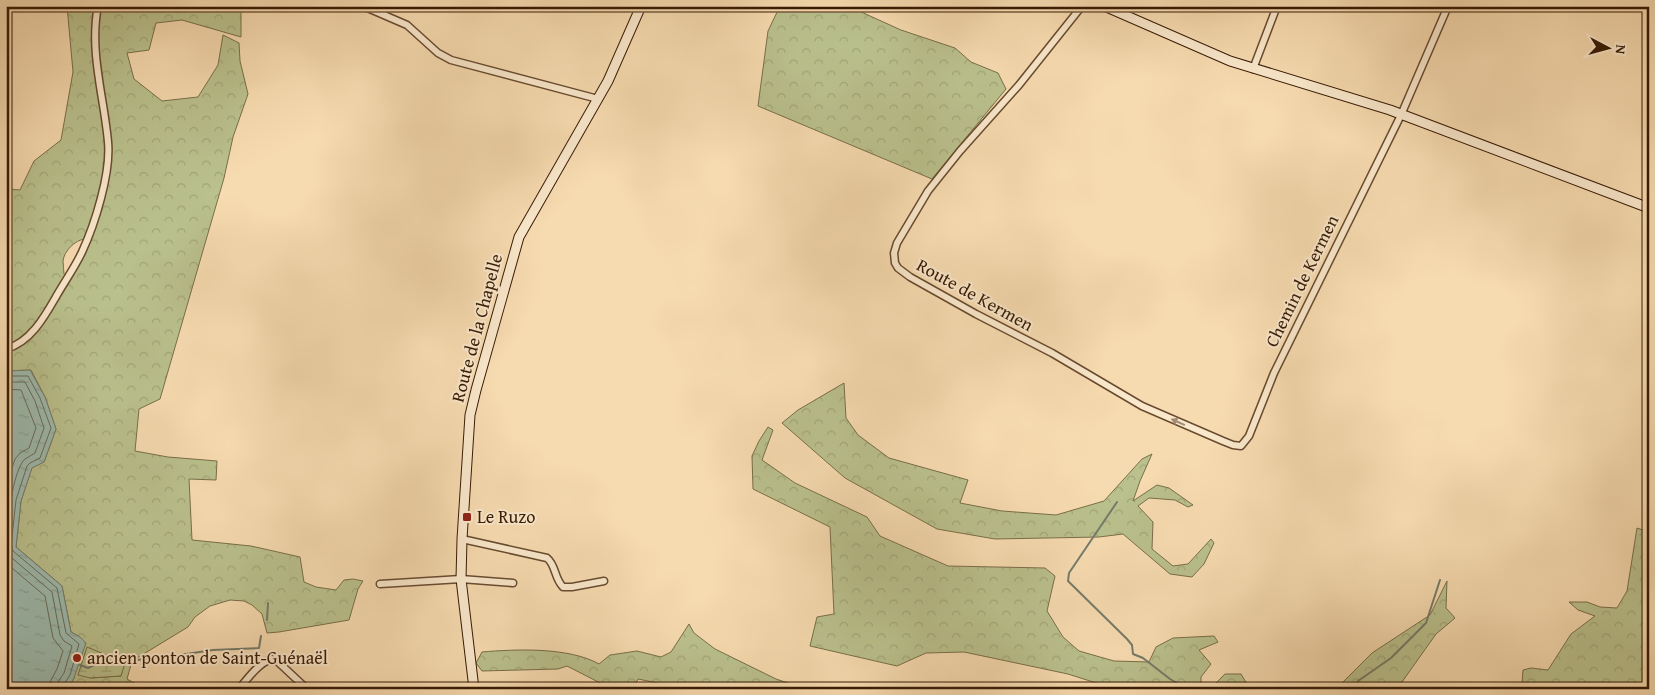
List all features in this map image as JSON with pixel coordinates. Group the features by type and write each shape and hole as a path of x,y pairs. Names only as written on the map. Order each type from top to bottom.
{"street":[{"path":"6,349 24,340 43,318 82,252 99,202 106,174 108,144 96,51 98,6"},
{"path":"362,6 407,25 438,53 451,60 598,99"},
{"name":"Route de la Chapelle","path":"474,689 461,579 470,415 519,237 598,99 616,64 641,6"},
{"name":"Route de Kermen","path":"1082,6 1019,85 960,151 928,191 897,243 894,258 898,268 910,277 976,314 1052,353 1142,406 1223,441"},
{"path":"1104,6 1116,8 1230,62 1401,115 1649,208"},
{"path":"1253,69 1277,6"},
{"path":"1401,115 1448,6"},
{"name":"Chemin de Kermen","path":"1223,441 1241,446 1249,436 1274,373 1401,115"},
{"path":"462,540 547,558 552,562 559,582 563,587 604,581"},
{"path":"380,584 461,579 513,583"},
{"path":"239,689 249,676 272,659 277,661 307,689"}],"green space":[{"path":"67,6 241,6 241,37 182,20 156,23 149,50 127,53 134,79 162,101 198,97 218,65 223,35 239,43 240,61 248,94 233,137 224,178 160,399 139,409 135,451 168,457 217,461 216,480 189,479 192,540 251,546 300,557 304,582 316,587 336,590 344,580 363,581 358,589 349,620 279,632 267,633 262,614 244,601 230,600 210,606 195,617 188,627 132,661 127,679 145,689 68,689 74,678 80,637 71,632 62,586 16,547 21,501 32,467 44,462 56,429 45,397 31,370 6,371 6,189 20,190 34,161 61,140 73,72","holes":["85,239 81,251 66,276 64,274 63,261 65,253 74,244","87,648 124,663 121,676 90,678"]},
{"path":"780,6 848,6 901,30 955,48 971,62 998,73 1006,89 932,179 758,106 768,31"},
{"path":"844,383 846,418 858,435 889,458 968,480 960,503 1002,511 1056,515 1104,501 1142,459 1152,454 1133,501 1157,485 1169,488 1193,505 1188,507 1175,500 1149,498 1138,506 1153,522 1152,549 1173,566 1188,564 1211,539 1214,543 1204,564 1192,577 1170,574 1123,534 1099,537 995,539 937,529 845,478 782,423 798,410"},
{"path":"768,427 773,430 762,460 795,483 867,517 880,536 948,566 1045,568 1055,576 1047,611 1063,637 1079,651 1114,661 1149,662 1156,647 1173,638 1214,636 1218,642 1199,650 1211,664 1201,677 1201,684 1212,687 1225,674 1241,674 1250,689 1115,689 1068,674 964,652 926,653 897,666 810,646 817,617 834,614 830,527 753,489 752,456"},
{"path":"1637,528 1649,532 1649,689 1519,689 1522,683 1523,670 1531,668 1548,670 1571,634 1595,616 1578,610 1569,602 1587,602 1600,607 1617,608 1627,591"},
{"path":"1447,581 1446,608 1455,618 1436,634 1397,689 1336,689 1372,653 1430,615"},
{"path":"689,624 694,633 715,649 776,679 803,688 823,689 687,689 638,679 633,689 612,689 567,666 558,669 482,671 476,663 482,652 510,650 558,652 587,658 599,664 610,655 637,651 661,657 671,652"},
{"path":"87,647 125,663 121,676 90,678 78,675"}],"water":[{"path":"30,370 45,397 56,429 44,462 32,468 21,501 16,547 62,586 71,632 86,643 74,678 68,689 6,689 6,371"}],"waterway":[{"path":"1117,502 1069,573 1068,581 1127,639 1132,645 1133,654 1143,658 1170,679 1187,689"},
{"path":"1354,689 1358,681 1391,658 1426,623 1440,580"},
{"path":"267,620 268,603"},
{"path":"80,665 88,668 96,664 213,650 259,648 261,636"}],"place":[{"name":"Le Ruzo","path":"467,517"},
{"name":"ancien ponton de Saint-Guénaël","path":"77,658"}]}
